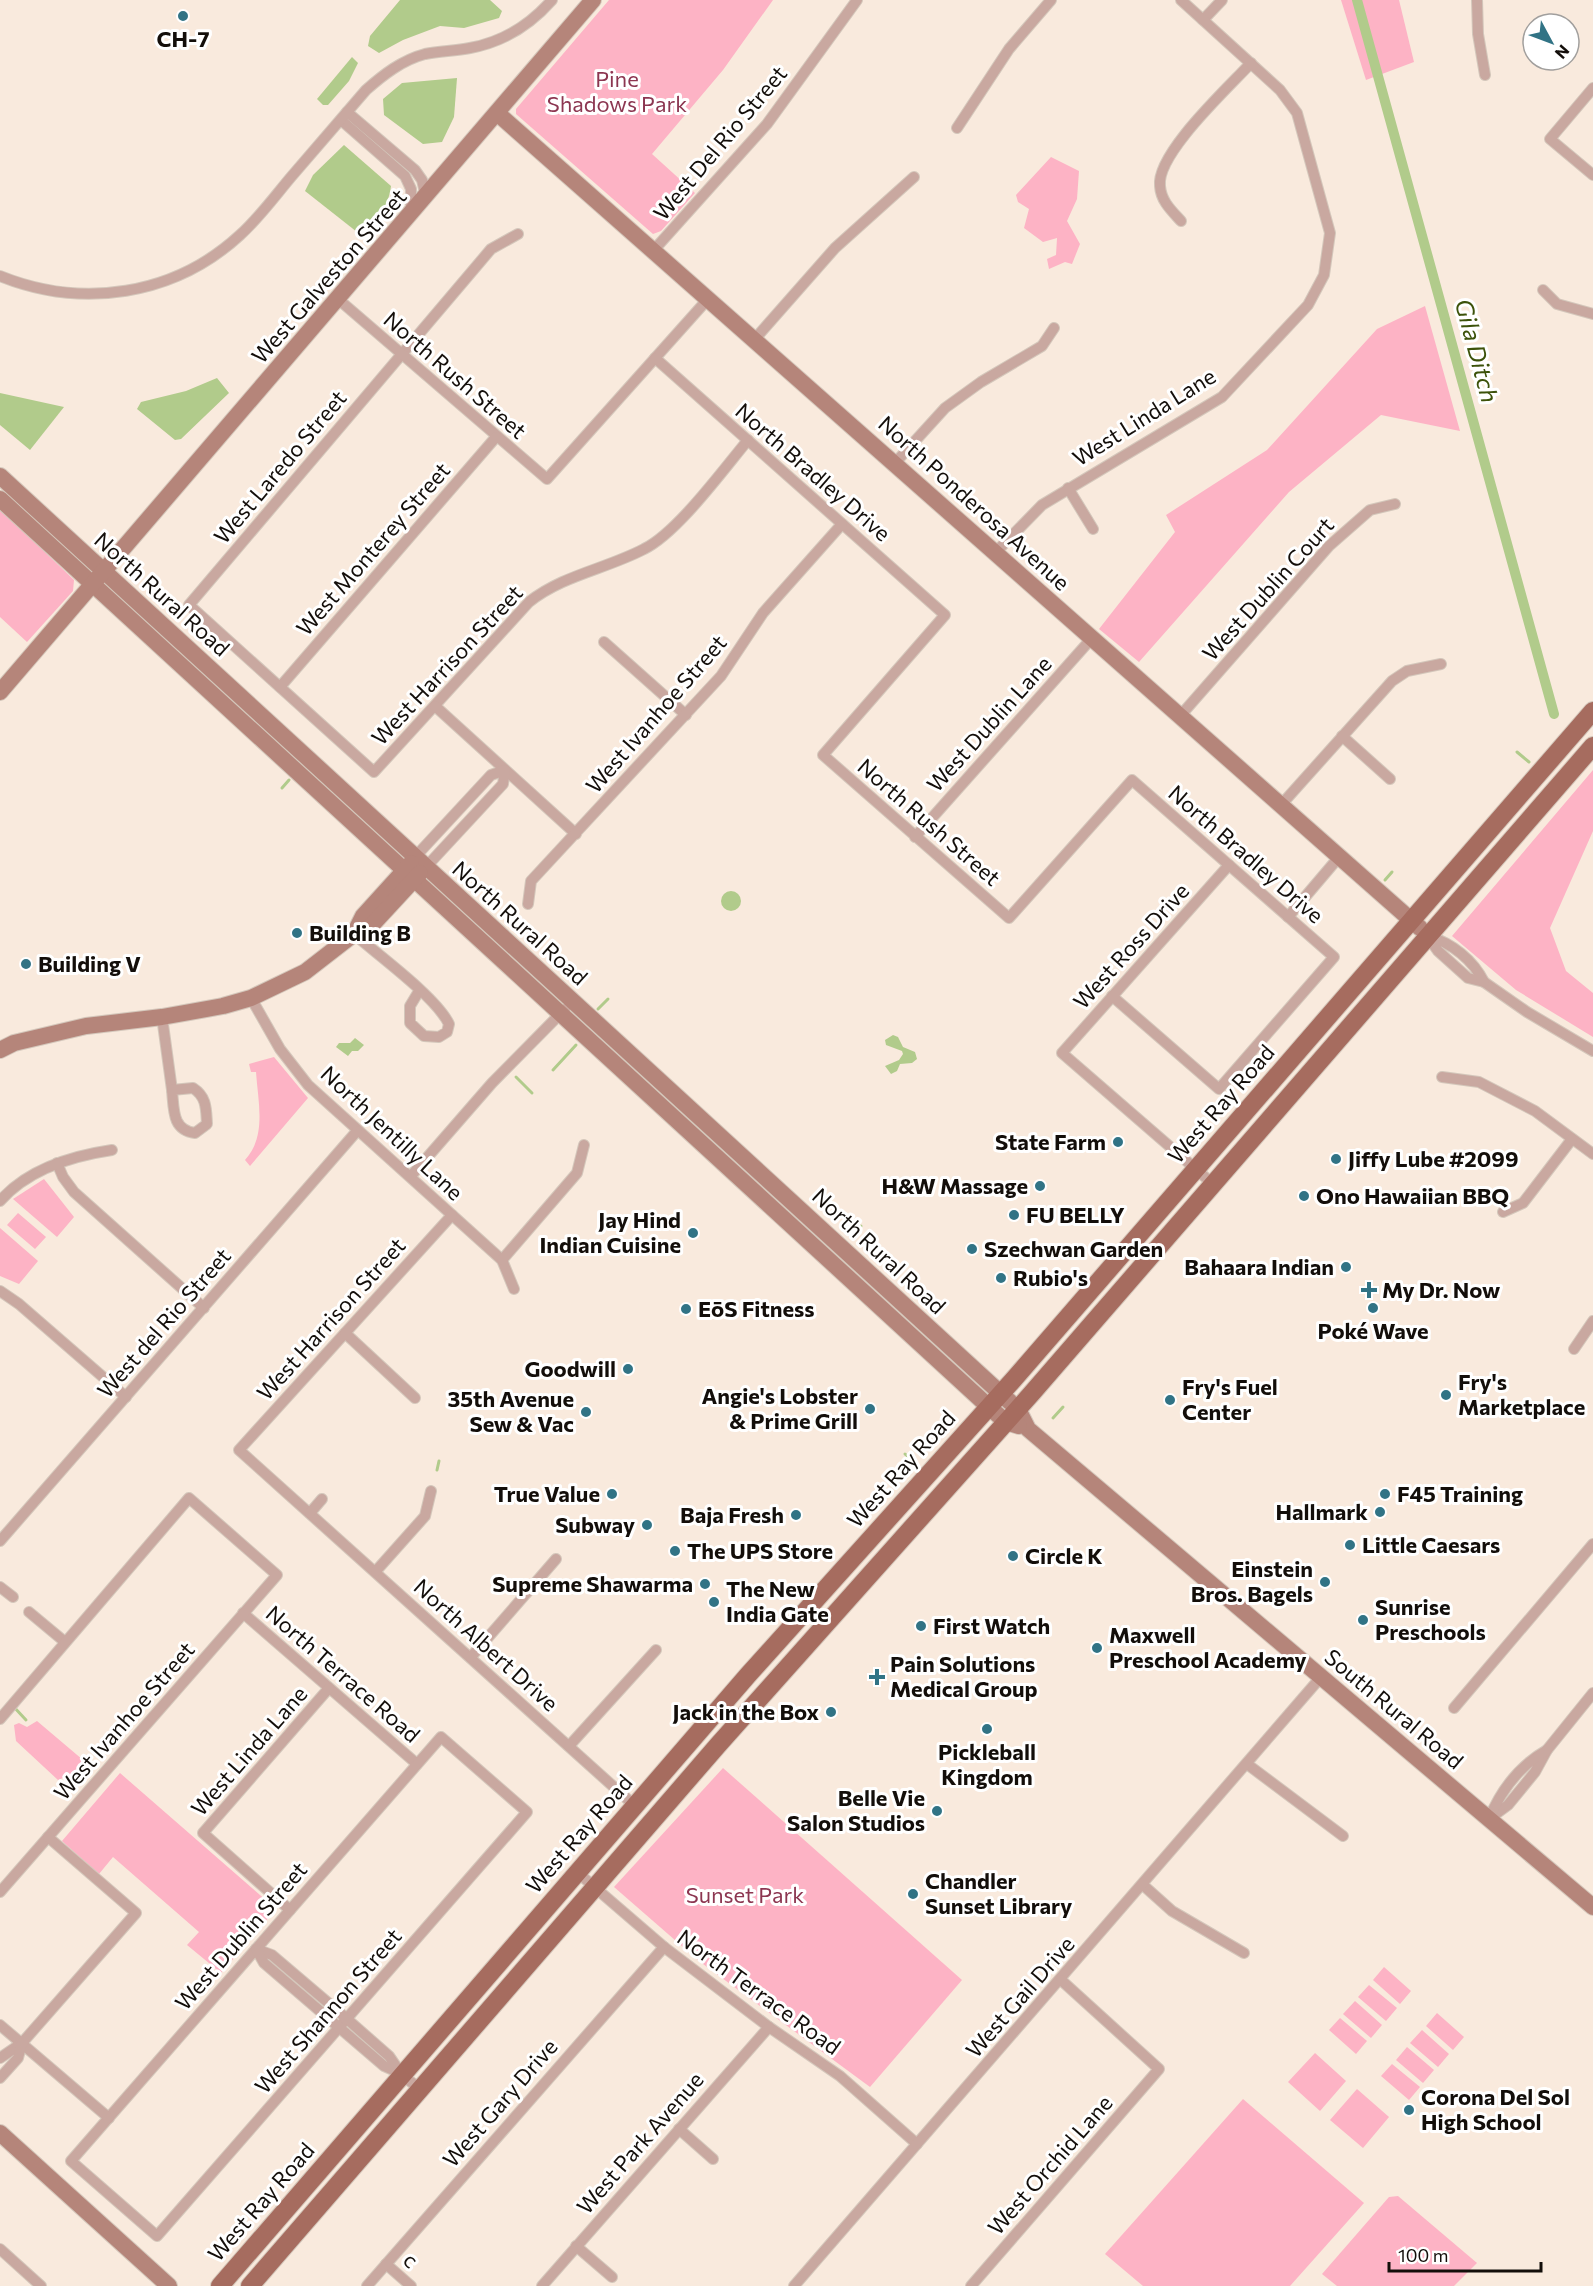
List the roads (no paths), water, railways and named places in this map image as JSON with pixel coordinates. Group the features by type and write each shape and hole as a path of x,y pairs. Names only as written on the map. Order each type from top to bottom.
{"main road":[{"name":"West Galveston Street","path":"0,692 593,0"},
{"name":"North Ponderosa Avenue","path":"497,113 1420,928"},
{"name":"North Rural Road","path":"0,476 99,579 409,875 560,1014 1004,1408"},
{"name":"North Rural Road","path":"0,500 99,579 421,862 573,1001 1004,1408"},
{"name":"West Ray Road","path":"220,2286 790,1629 1004,1408 1213,1184 1593,711"},
{"name":"West Ray Road","path":"250,2286 806,1644 1004,1408 1195,1170 1593,746"},
{"path":"0,1050 14,1043 86,1026 162,1017 223,1006 251,998 305,972 354,934 371,926 421,862"},
{"name":"South Rural Road","path":"1004,1408 1593,1907"},
{"path":"790,1629 806,1644"},
{"path":"0,2133 169,2286"}],"street":[{"path":"0,276 58,293 102,294 142,288 193,268 223,249 246,229 366,90 395,67 423,55 470,48 498,40 528,23 552,0"},
{"name":"West Del Rio Street","path":"653,251 768,124 857,0"},
{"path":"957,128 1009,49 1051,0"},
{"name":"West Linda Lane","path":"995,553 1030,515 1068,488 1222,397 1308,305 1324,274 1330,233 1304,131 1297,113 1280,90 1181,0"},
{"path":"1203,20 1222,0"},
{"path":"1477,0 1478,34 1485,75"},
{"path":"1181,221 1165,204 1160,186 1161,170 1171,151 1251,63"},
{"path":"1593,88 1550,140 1593,175"},
{"path":"344,116 415,170 423,183 426,197"},
{"path":"344,116 405,176 411,189 411,214"},
{"path":"754,340 835,248 914,177"},
{"name":"West Laredo Street","path":"280,687 189,605 400,353 491,249 518,234"},
{"path":"1543,290 1557,304 1593,314"},
{"name":"North Rush Street","path":"338,299 547,479 655,358"},
{"path":"655,358 707,300"},
{"path":"895,463 945,408 981,382 1042,346 1054,328"},
{"name":"North Bradley Drive","path":"655,358 945,615 824,755"},
{"name":"West Monterey Street","path":"280,687 496,437"},
{"name":"West Harrison Street","path":"280,687 374,772 529,602 547,588 645,549 660,539 748,440"},
{"path":"1068,488 1093,529"},
{"name":"West Dublin Court","path":"1181,715 1329,546 1370,510 1395,504"},
{"name":"West Ivanhoe Street","path":"528,904 531,881 686,716 729,666 774,598 842,524"},
{"name":"West Dublin Lane","path":"915,837 1092,638"},
{"path":"603,642 686,716"},
{"path":"1281,805 1392,681 1407,671 1441,664"},
{"path":"435,706 576,834"},
{"path":"1342,736 1390,778"},
{"name":"North Rush Street","path":"824,755 1009,918"},
{"path":"421,862 503,784 505,770"},
{"name":"North Bradley Drive","path":"1009,918 1132,780 1334,957 1219,1089 1112,996"},
{"path":"1288,917 1340,857"},
{"name":"West Ross Drive","path":"1195,1170 1062,1053 1229,865"},
{"path":"1420,928 1446,941 1478,968 1484,982 1527,1012 1593,1051"},
{"path":"354,934 419,991 445,1016 449,1024 447,1032 439,1037 424,1036 410,1023 410,1006 419,991"},
{"name":"North Jentilly Lane","path":"251,998 280,1049 308,1085 502,1260 514,1289"},
{"path":"411,1176 492,1083 573,1001"},
{"path":"162,1017 176,1123 184,1132 195,1133 207,1124 205,1103 201,1093 193,1088 172,1090"},
{"path":"1442,1077 1479,1082 1535,1111 1593,1154"},
{"name":"West del Rio Street","path":"0,1540 357,1131"},
{"path":"1503,1212 1523,1203 1572,1139"},
{"path":"502,1260 577,1173 584,1146"},
{"path":"0,1201 10,1190 57,1163 83,1154 112,1150"},
{"path":"57,1163 63,1177 74,1192 204,1308"},
{"path":"1195,1170 1213,1184"},
{"name":"West Harrison Street","path":"239,1450 452,1215"},
{"path":"0,1292 19,1304 126,1396"},
{"path":"1574,1349 1593,1321"},
{"path":"345,1333 414,1398"},
{"name":"North Albert Drive","path":"239,1450 635,1806"},
{"path":"376,1571 425,1516 431,1491"},
{"name":"North Terrace Road","path":"65,1642 189,1498 277,1575"},
{"path":"310,1513 322,1499"},
{"path":"1454,1708 1593,1544"},
{"path":"471,1657 556,1559"},
{"name":"West Ivanhoe Street","path":"0,1892 277,1575"},
{"path":"0,1587 12,1597"},
{"path":"0,1719 65,1642 29,1612"},
{"name":"North Terrace Road","path":"243,1613 417,1764"},
{"path":"568,1746 656,1650"},
{"name":"West Gail Drive","path":"794,2286 1321,1677"},
{"name":"West Linda Lane","path":"290,1910 203,1833 329,1688"},
{"path":"1489,1819 1508,1804 1535,1772 1546,1750 1593,1693"},
{"name":"North Terrace Road","path":"441,1737 527,1812"},
{"name":"West Dublin Street","path":"71,2161 441,1737"},
{"path":"1247,1764 1343,1836"},
{"name":"West Shannon Street","path":"71,2161 157,2236 527,1812"},
{"path":"0,2058 22,2043 136,1913 48,1837"},
{"name":"North Terrace Road","path":"577,1872 664,1947 840,2076 917,2144"},
{"path":"1143,1885 1172,1911 1244,1953"},
{"name":"West Gary Drive","path":"367,2286 664,1947"},
{"path":"256,1948 272,1955 384,2066 402,2075 420,2090"},
{"name":"West Orchid Lane","path":"971,2286 1159,2068 1061,1980"},
{"path":"0,2025 109,2118"},
{"name":"West Park Avenue","path":"542,2286 769,2026"},
{"path":"0,2078 18,2058 22,2043"},
{"path":"679,2129 713,2159"},
{"path":"576,2246 612,2277"},
{"path":"1,2252 41,2286"},
{"name":"c","path":"386,2264 411,2286"}],"waterway":[{"name":"Gila Ditch","path":"1357,0 1554,714"},
{"path":"1517,752 1529,762"},
{"path":"282,788 289,780"},
{"path":"1385,880 1392,872"},
{"path":"598,1009 608,999"},
{"path":"553,1070 576,1045"},
{"path":"516,1077 532,1093"},
{"path":"852,1236 861,1226"},
{"path":"1053,1418 1063,1407"},
{"path":"905,1454 915,1463"},
{"path":"437,1470 439,1461"},
{"path":"13,1706 26,1720"}],"place":[{"name":"CH-7","path":"183,16"},
{"name":"Building B","path":"297,933"},
{"name":"Building V","path":"26,964"},
{"name":"State Farm","path":"1118,1142"},
{"name":"Jiffy Lube #2099","path":"1336,1159"},
{"name":"H&W Massage","path":"1040,1186"},
{"name":"Ono Hawaiian BBQ","path":"1304,1196"},
{"name":"FU BELLY","path":"1014,1215"},
{"name":"Jay Hind Indian Cuisine","path":"693,1233"},
{"name":"Szechwan Garden","path":"972,1249"},
{"name":"Bahaara Indian","path":"1346,1267"},
{"name":"Rubio's","path":"1001,1278"},
{"name":"My Dr. Now","path":"1369,1290"},
{"name":"Poké Wave","path":"1373,1308"},
{"name":"EōS Fitness","path":"686,1309"},
{"name":"Goodwill","path":"628,1369"},
{"name":"Fry's Marketplace","path":"1446,1395"},
{"name":"Fry's Fuel Center","path":"1170,1400"},
{"name":"Angie's Lobster & Prime Grill","path":"870,1409"},
{"name":"35th Avenue Sew & Vac","path":"586,1412"},
{"name":"True Value","path":"612,1494"},
{"name":"F45 Training","path":"1385,1494"},
{"name":"Hallmark","path":"1380,1512"},
{"name":"Baja Fresh","path":"796,1515"},
{"name":"Subway","path":"647,1525"},
{"name":"Little Caesars","path":"1350,1545"},
{"name":"The UPS Store","path":"675,1551"},
{"name":"Circle K","path":"1013,1556"},
{"name":"Einstein Bros. Bagels","path":"1325,1582"},
{"name":"Supreme Shawarma","path":"705,1584"},
{"name":"The New India Gate","path":"714,1602"},
{"name":"Sunrise Preschools","path":"1363,1620"},
{"name":"First Watch","path":"921,1626"},
{"name":"Maxwell Preschool Academy","path":"1097,1648"},
{"name":"Pain Solutions Medical Group","path":"877,1677"},
{"name":"Jack in the Box","path":"831,1712"},
{"name":"Pickleball Kingdom","path":"987,1729"},
{"name":"Belle Vie Salon Studios","path":"937,1811"},
{"name":"Chandler Sunset Library","path":"913,1894"},
{"name":"Corona Del Sol High School","path":"1409,2110"}],"park label":[{"name":"Pine Shadows Park","path":"617,92"},
{"name":"Sunset Park","path":"745,1895"}]}
